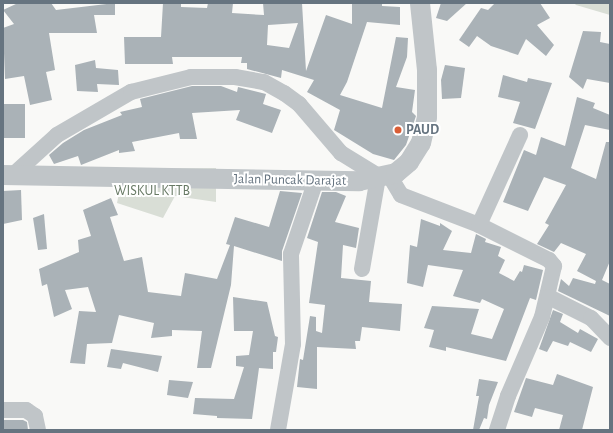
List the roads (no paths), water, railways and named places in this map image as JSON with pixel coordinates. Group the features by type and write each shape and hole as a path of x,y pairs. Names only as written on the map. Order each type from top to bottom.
{"street":[{"name":"Jalan Puncak Darajat","path":"8,175 359,181 396,173 409,162 421,143 428,117 427,70 420,3"},
{"path":"8,175 57,136 131,92 191,77 235,77 264,82 284,93 299,104 341,152 382,176 401,195 479,225 551,262 555,270 549,297 508,396 497,430"},
{"path":"479,225 520,135"},
{"path":"362,269 382,176"},
{"path":"278,430 293,344 291,254 316,180"},
{"path":"549,297 591,318 610,338"},
{"path":"3,410 26,410 35,416 38,430"}],"place":[{"name":"PAUD","path":"398,130"}],"park label":[{"name":"WISKUL KTTB","path":"152,191"}]}
